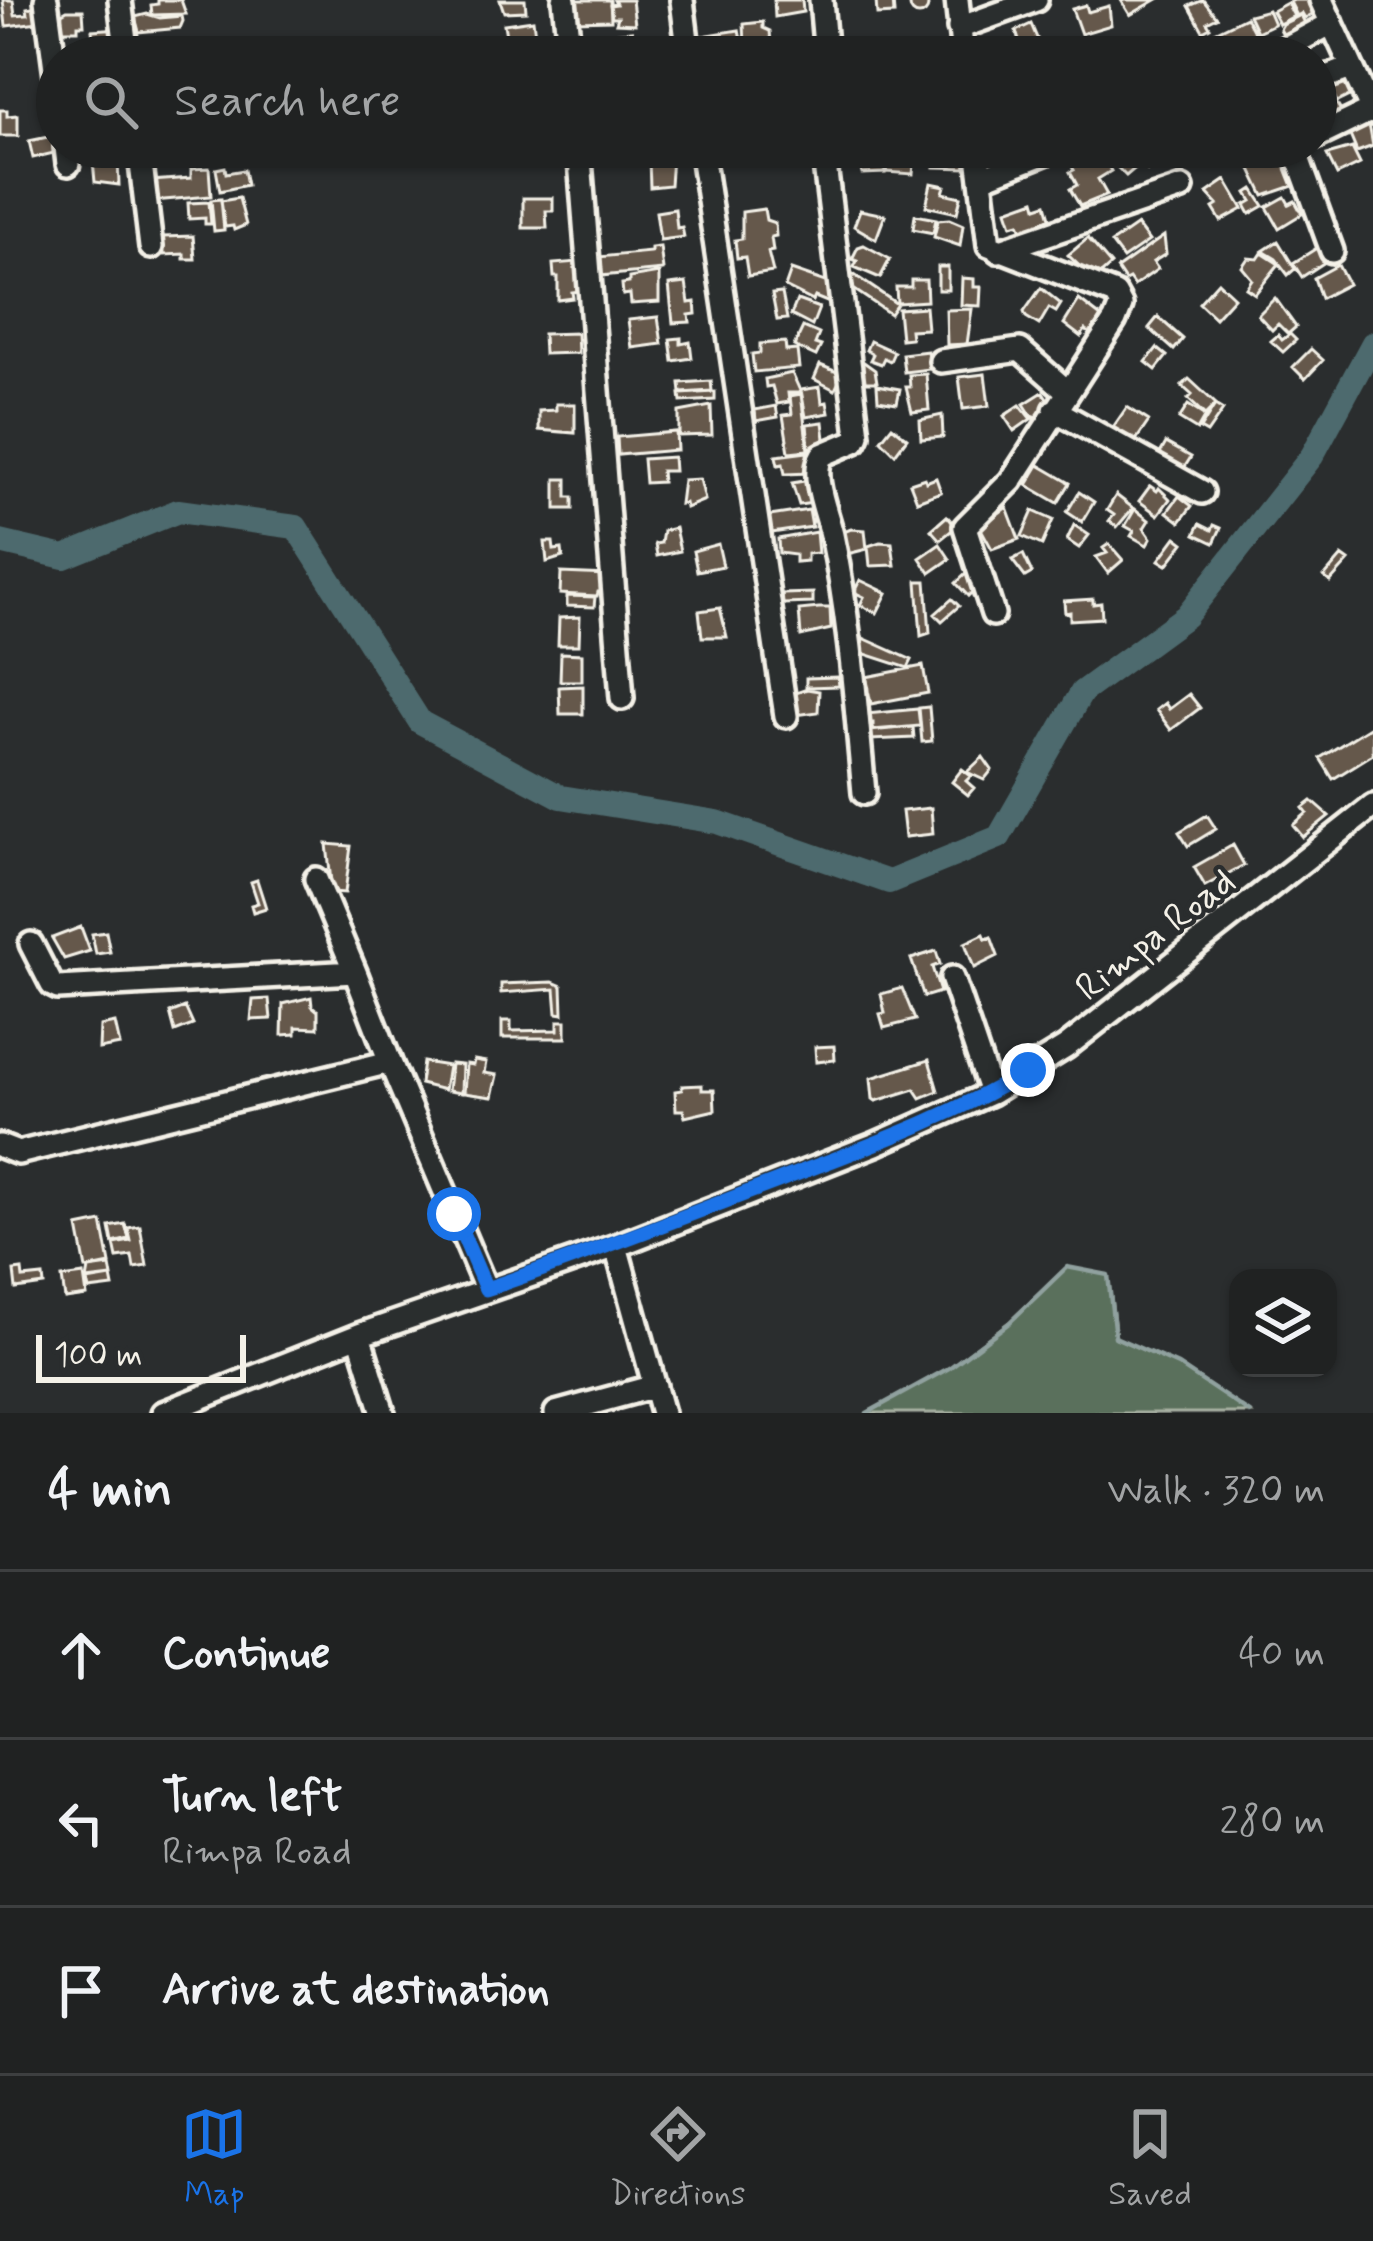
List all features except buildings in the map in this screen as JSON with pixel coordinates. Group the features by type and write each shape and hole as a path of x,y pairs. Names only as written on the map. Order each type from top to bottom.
{"street":[{"path":"46,0 51,36"},
{"path":"120,0 124,36"},
{"path":"564,0 568,36"},
{"path":"682,0 686,36"},
{"path":"821,0 824,36"},
{"path":"957,0 960,36"},
{"path":"959,28 1036,0"},
{"path":"1321,0 1373,112 1337,128"},
{"path":"1308,36 1332,23"},
{"path":"1337,73 1352,68"},
{"path":"142,168 152,247"},
{"path":"581,168 622,698"},
{"path":"704,168 786,716"},
{"path":"827,168 858,435 855,441 823,455 818,471 852,664 864,793"},
{"path":"980,168 989,245 1120,297 1115,320 1010,481 965,527 993,614"},
{"path":"982,178 1007,168"},
{"path":"1302,168 1332,250"},
{"path":"998,251 1182,188"},
{"path":"941,361 1020,350 1062,401 1202,492"},
{"name":"Rimpa Road","path":"163,1413 359,1335 616,1246 898,1135 991,1093 1066,1047 1373,806"},
{"path":"316,880 486,1289"},
{"path":"31,944 58,988 355,972"},
{"path":"952,978 991,1093"},
{"path":"0,1146 18,1153 389,1062"},
{"path":"616,1246 662,1413"},
{"path":"359,1335 383,1413"},
{"path":"556,1413 655,1386"}],"green space":[{"path":"1067,1267 1108,1275 1116,1338 1178,1365 1250,1413 867,1413 949,1368 1009,1322"}],"waterway":[{"path":"0,542 64,557 178,511 296,527 420,722 561,797 717,822 889,882 999,837 1082,692 1186,616 1312,456 1373,343"},
{"path":"867,1413 949,1368 1009,1323 1067,1267 1108,1275 1115,1337 1178,1365 1250,1413"}],"route":[{"path":"454,1214 486,1289 616,1246 876,1144 991,1093 1028,1070"}]}
